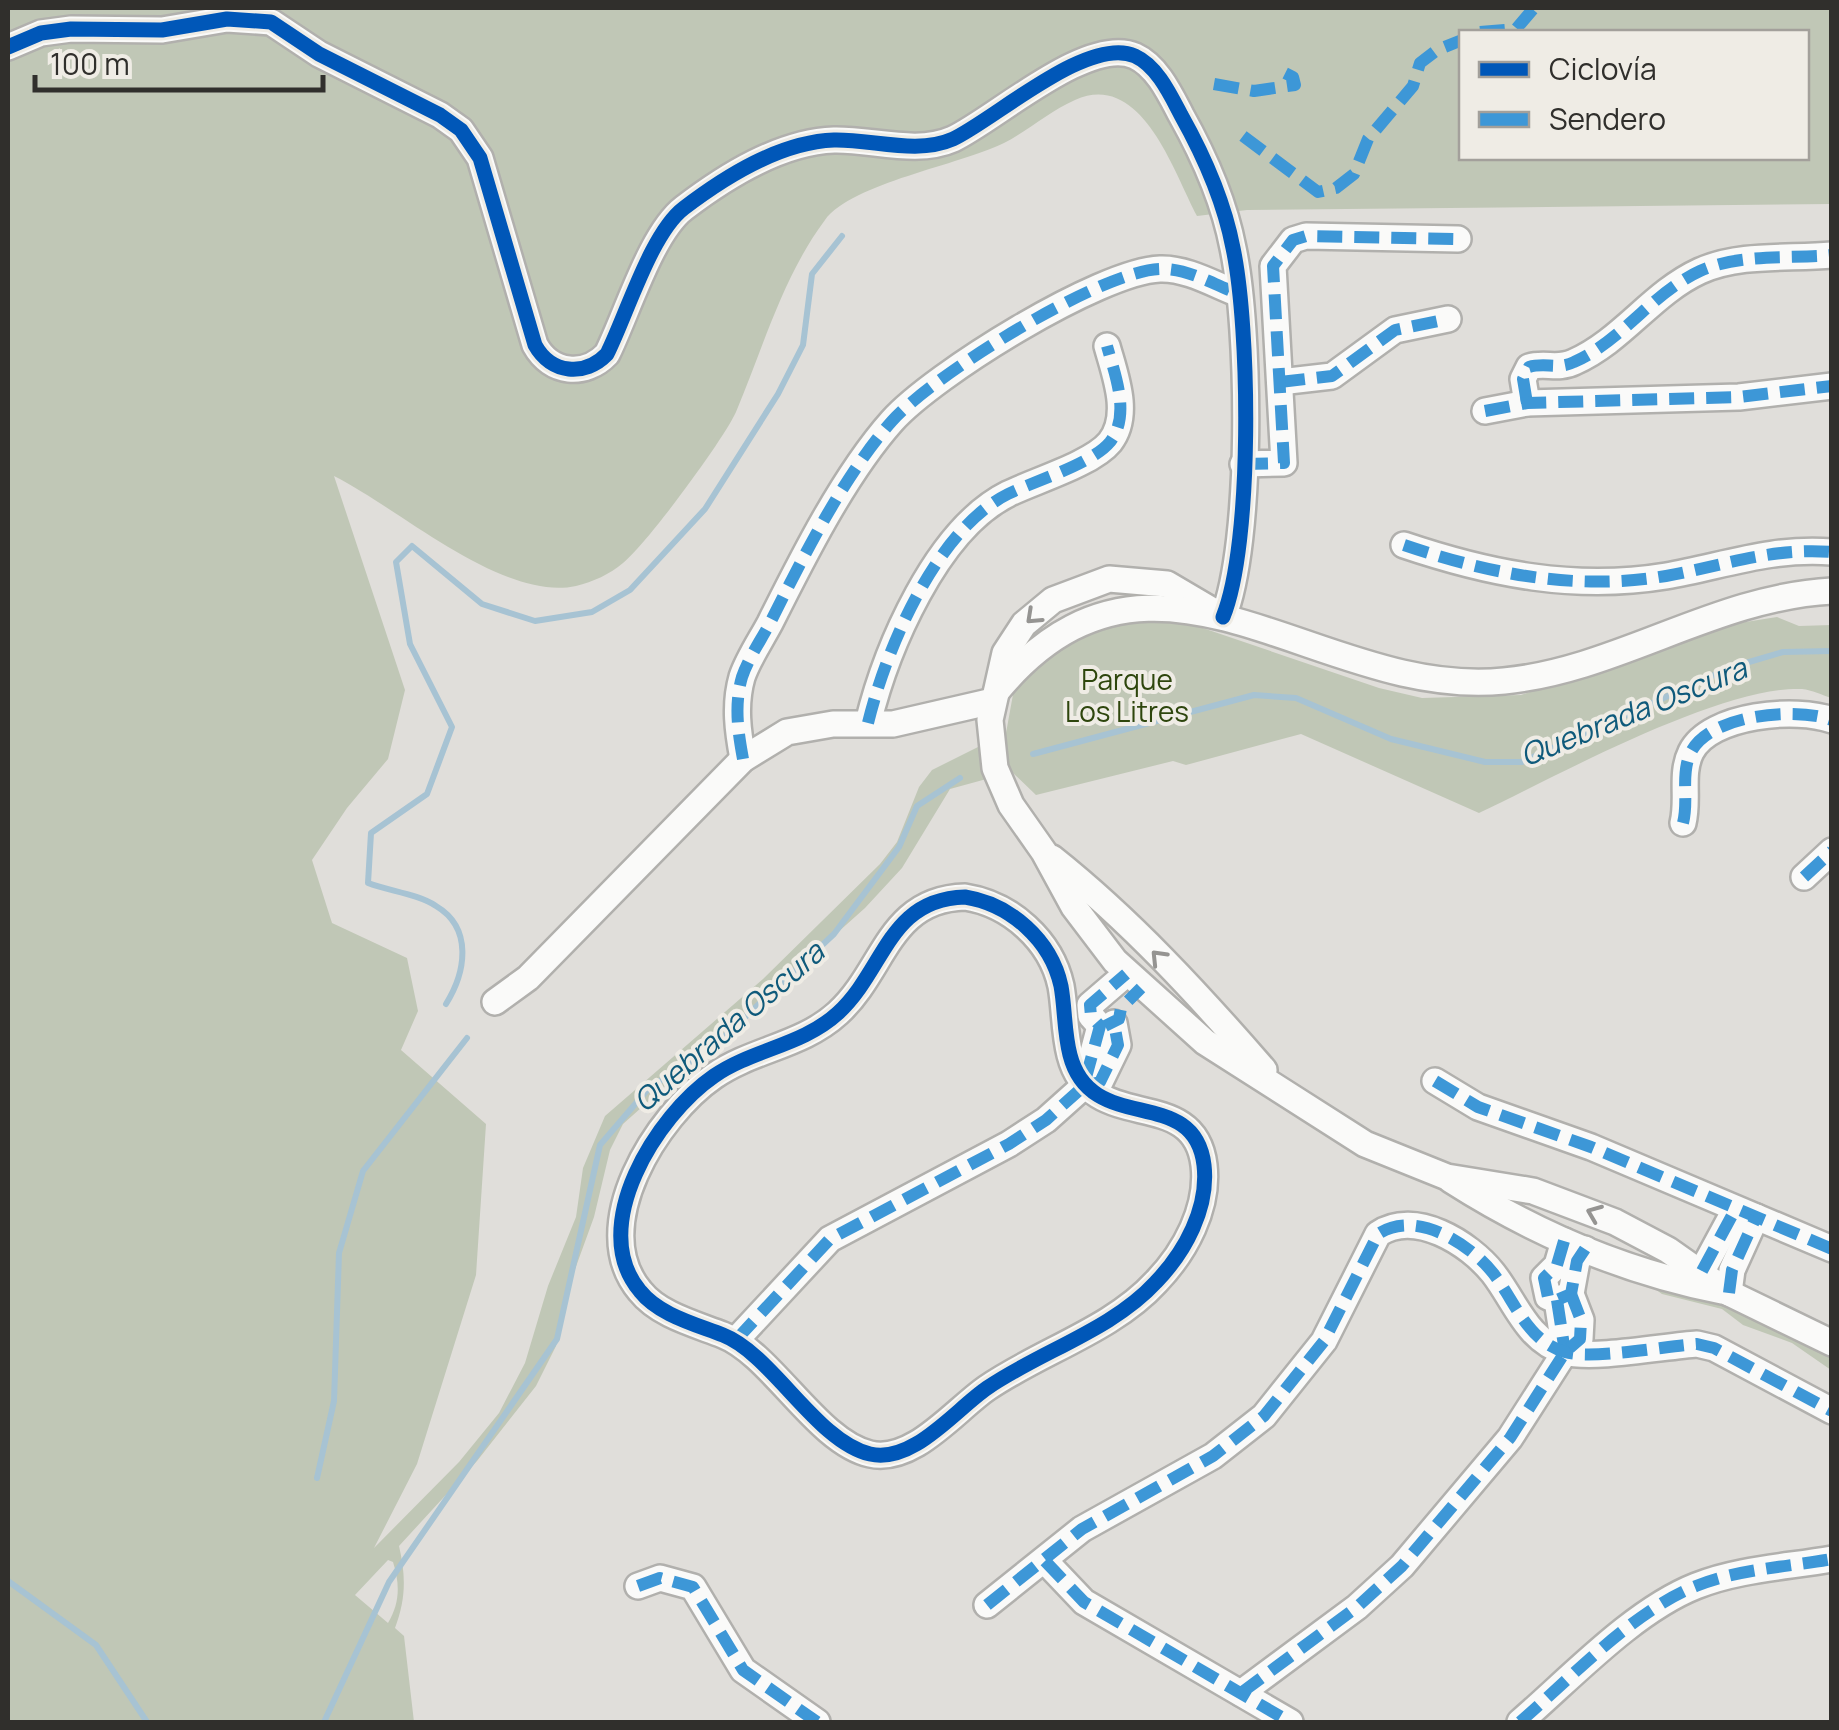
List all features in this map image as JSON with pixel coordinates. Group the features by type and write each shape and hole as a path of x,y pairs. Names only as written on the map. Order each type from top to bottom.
{"street":[{"path":"8,47 40,33 72,29 162,30 227,19 271,22 319,54 440,115 460,130 480,158 536,345 555,366 574,370 592,366 608,354 665,225 684,208 769,155 832,140 940,144 1052,76 1123,52 1138,57 1156,73 1196,142 1221,201 1234,250 1239,294 1243,510 1230,600 1223,617"},
{"path":"1244,464 1284,462 1273,266 1292,240 1306,236 1458,239"},
{"path":"1527,403 1523,379 1529,367 1560,367 1591,354 1661,296 1699,272 1740,260 1832,255"},
{"path":"744,760 736,724 742,677 844,492 892,422 923,394 1046,314 1125,275 1160,269 1183,272 1239,294"},
{"path":"1280,382 1332,376 1395,330 1448,320"},
{"path":"868,723 879,678 897,633 950,545 1003,496 1092,455 1110,441 1120,418 1120,394 1106,346"},
{"path":"1485,412 1527,403 1739,398 1832,386"},
{"path":"1404,545 1488,570 1586,583 1664,576 1763,553 1832,552"},
{"path":"495,1002 528,978 744,760 787,732 893,724 995,696 1050,638 1096,616 1152,607 1223,617 1401,674 1482,682 1554,672 1720,612 1776,598 1832,591"},
{"path":"1776,598 1832,609"},
{"path":"995,696 990,737 995,768 1010,805 1044,852 1084,899 1225,1022 1282,1091"},
{"path":"1683,822 1688,761 1704,738 1740,721 1779,713 1832,720"},
{"path":"1804,877 1832,851"},
{"path":"965,896 995,905 1035,934 1060,983 1070,1057 1084,1086 1114,1105 1181,1120 1195,1135 1204,1158 1202,1198 1190,1234 1168,1270 1136,1301 987,1388 906,1450 883,1456 855,1448 796,1400 736,1340 674,1316 641,1293 627,1270 619,1242 626,1195 653,1144 700,1086 736,1063 806,1036 836,1015 909,915 934,900 965,896"},
{"path":"1084,899 1134,981 1205,1042 1365,1144 1446,1178 1508,1215 1575,1245 1656,1276 1730,1293"},
{"path":"736,1340 816,1249 1009,1144 1084,1086 1107,1025 1091,1016 1090,1005 1134,981"},
{"path":"1205,1042 1219,1034 1225,1022"},
{"path":"1434,1082 1478,1106 1591,1147 1832,1249"},
{"path":"1446,1178 1516,1187 1600,1216 1668,1250 1730,1293 1832,1342"},
{"path":"1508,1215 1506,1204 1516,1187"},
{"path":"1702,1271 1746,1214"},
{"path":"1730,1293 1746,1214"},
{"path":"987,1605 1082,1529 1213,1456 1264,1416 1324,1342 1378,1234 1386,1228 1413,1224 1428,1227 1459,1245 1492,1271 1522,1320 1565,1352 1697,1344 1727,1354 1832,1410"},
{"path":"1241,1693 1358,1607 1402,1566 1510,1438 1565,1352 1580,1338 1580,1320 1564,1297 1548,1297 1543,1287 1575,1245"},
{"path":"1656,1276 1666,1263 1668,1250"},
{"path":"1520,1722 1639,1620 1674,1596 1717,1579 1832,1559"},
{"path":"1045,1560 1084,1602 1290,1722"},
{"path":"638,1586 660,1578 693,1588 743,1670 816,1722"}],"green space":[{"name":"Parque Los Litres","path":"8,8 1831,8 1831,204 1247,210 1197,216 1166,152 1137,112 1119,99 1099,95 1066,104 985,151 858,195 825,220 786,288 729,426 649,536 623,563 601,577 576,586 547,587 517,580 452,549 334,476 405,690 388,759 347,808 312,860 332,923 407,958 418,1011 401,1050 486,1124 476,1275 417,1464 374,1548 459,1462 499,1413 525,1363 548,1286 576,1217 583,1168 605,1116 763,979 880,864 897,842 919,787 932,770 1006,733 1014,689 1039,655 1121,620 1185,622 1379,688 1422,698 1521,695 1733,624 1777,617 1799,626 1831,625 1831,698 1802,689 1728,702 1639,736 1479,813 1301,734 1186,765 1173,761 1036,795 1012,772 950,789 902,868 865,908 623,1124 610,1150 594,1217 566,1294 556,1346 536,1386 477,1461 399,1546 404,1587 395,1628 404,1636 414,1722 8,1722","holes":["388,1560 393,1562 397,1601 388,1623 355,1595"]},
{"path":"1641,1279 1710,1296 1831,1358 1831,1370 1792,1343 1743,1325 1722,1309 1662,1294"}],"waterway":[{"path":"446,1004 461,965 461,938 456,926 429,902 368,883 371,833 427,794 452,727 410,644 396,562 412,546 482,604 535,621 592,612 630,590 705,509 778,394 803,345 812,274 842,236"},
{"name":"Quebrada Oscura","path":"1033,754 1254,695 1296,698 1391,739 1485,762 1522,762 1732,667 1783,652 1832,651"},
{"name":"Quebrada Oscura","path":"324,1722 389,1582 557,1339 600,1145 649,1088 712,1048 834,934 899,847 917,806 960,778"},
{"path":"317,1478 334,1401 339,1253 363,1171 467,1038"},
{"name":"Quebrada Oscura","path":"8,1581 96,1645 147,1722"}],"marked path":[{"path":"1504,30 1516,29 1534,8"},
{"path":"1243,136 1318,192 1336,188 1354,174 1368,139 1413,86 1420,63 1437,50 1459,41"},
{"path":"1214,84 1254,91 1295,85 1293,77 1275,68"},
{"path":"1243,464 1284,463 1273,266 1293,240 1306,236 1458,239"},
{"path":"1527,403 1523,379 1529,367 1568,364 1591,353 1667,292 1700,271 1731,261 1832,255"},
{"path":"743,759 737,708 748,663 841,492 874,443 913,401 1019,328 1133,274 1160,269 1180,271 1239,294"},
{"path":"1280,382 1332,376 1395,330 1448,319"},
{"path":"868,723 901,628 918,594 958,535 982,511 1008,494 1077,465 1110,442 1120,420 1120,407 1107,346"},
{"path":"1485,411 1527,403 1739,397 1832,386"},
{"path":"1404,545 1501,572 1599,582 1666,576 1789,552 1832,552"},
{"path":"1683,823 1688,760 1701,739 1716,729 1755,717 1798,714 1832,720"},
{"path":"1804,877 1832,851"},
{"path":"1085,1081 1100,1026 1091,1016 1090,1005 1126,974"},
{"path":"1105,1026 1119,1019 1121,1008 1141,988"},
{"path":"736,1340 830,1239 1009,1144 1046,1120 1084,1086 1100,1082 1118,1045 1114,1023"},
{"path":"1435,1081 1478,1107 1591,1147 1832,1249"},
{"path":"1702,1271 1735,1210"},
{"path":"1729,1293 1732,1270 1756,1217"},
{"path":"987,1605 1082,1529 1213,1456 1264,1416 1324,1341 1378,1234 1393,1227 1424,1227 1470,1251 1493,1273 1531,1330 1552,1347 1593,1354 1697,1344 1714,1348 1832,1411"},
{"path":"1564,1241 1557,1265 1544,1278 1548,1297 1557,1300 1571,1294 1577,1261 1585,1249"},
{"path":"1241,1693 1357,1607 1402,1566 1510,1438 1565,1352 1580,1339 1581,1320 1571,1294"},
{"path":"1557,1300 1565,1352"},
{"path":"1520,1722 1626,1628 1672,1597 1729,1576 1832,1559"},
{"path":"1045,1561 1084,1602 1290,1722"},
{"path":"638,1586 660,1578 693,1587 743,1670 817,1722"}],"cycle path":[{"path":"8,47 41,33 71,29 162,30 227,19 271,22 319,54 440,115 461,130 480,158 535,345 550,362 569,369 589,366 607,354 650,255 672,220 700,196 754,163 814,142 939,144 1092,57 1115,53 1135,56 1162,81 1205,163 1229,230 1239,284 1245,380 1244,489 1233,583 1223,617"},
{"path":"965,897 998,907 1038,939 1056,969 1070,1055 1081,1080 1098,1095 1182,1125 1196,1140 1204,1165 1203,1197 1193,1228 1176,1257 1156,1282 1119,1314 987,1388 917,1443 886,1455 870,1454 832,1433 741,1345 667,1313 640,1291 625,1265 621,1236 625,1205 651,1144 692,1094 729,1067 824,1024 854,996 903,923 939,901 965,897"}]}
